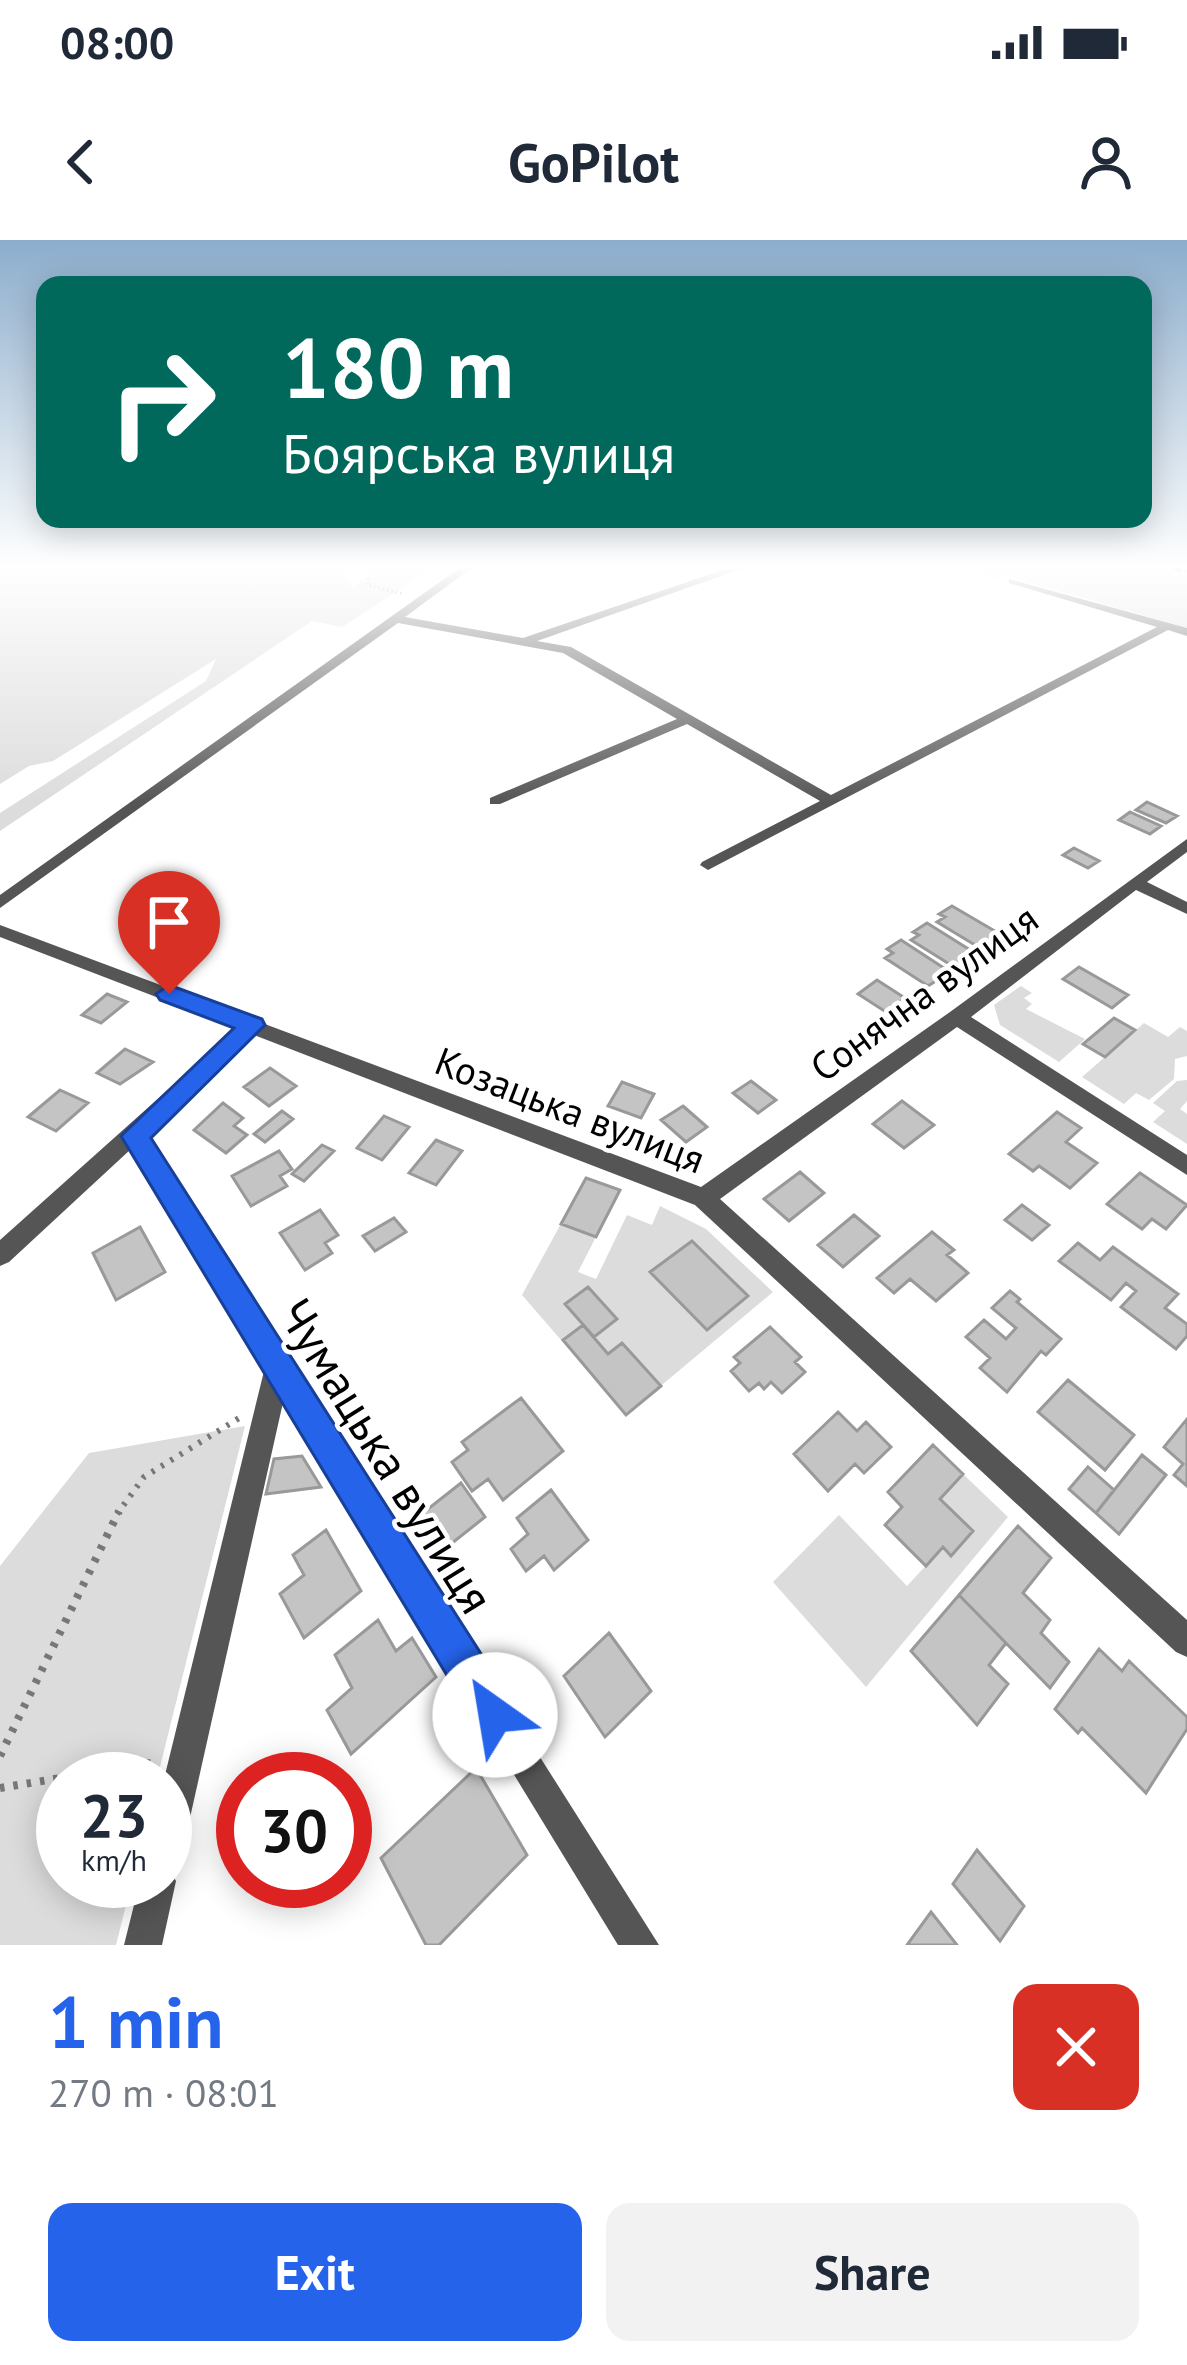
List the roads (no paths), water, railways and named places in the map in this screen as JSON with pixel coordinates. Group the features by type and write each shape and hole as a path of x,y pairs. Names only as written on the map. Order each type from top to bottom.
{"street":[{"path":"0,903 361,644"},
{"path":"542,644 568,650 829,800"},
{"path":"708,865 1133,644"},
{"path":"495,801 686,720"},
{"name":"Сонячна вулиця","path":"703,1198 957,1017 1187,844"},
{"path":"1137,884 1187,909"},
{"name":"Козацька вулиця","path":"0,931 703,1198 1187,1641"},
{"path":"957,1017 1187,1166"},
{"path":"0,1255 253,1025"},
{"name":"Чумацька вулиця","path":"135,1136 274,1384 640,1945"},
{"path":"187,1752 274,1384"},
{"path":"143,1945 152,1908"}]}
